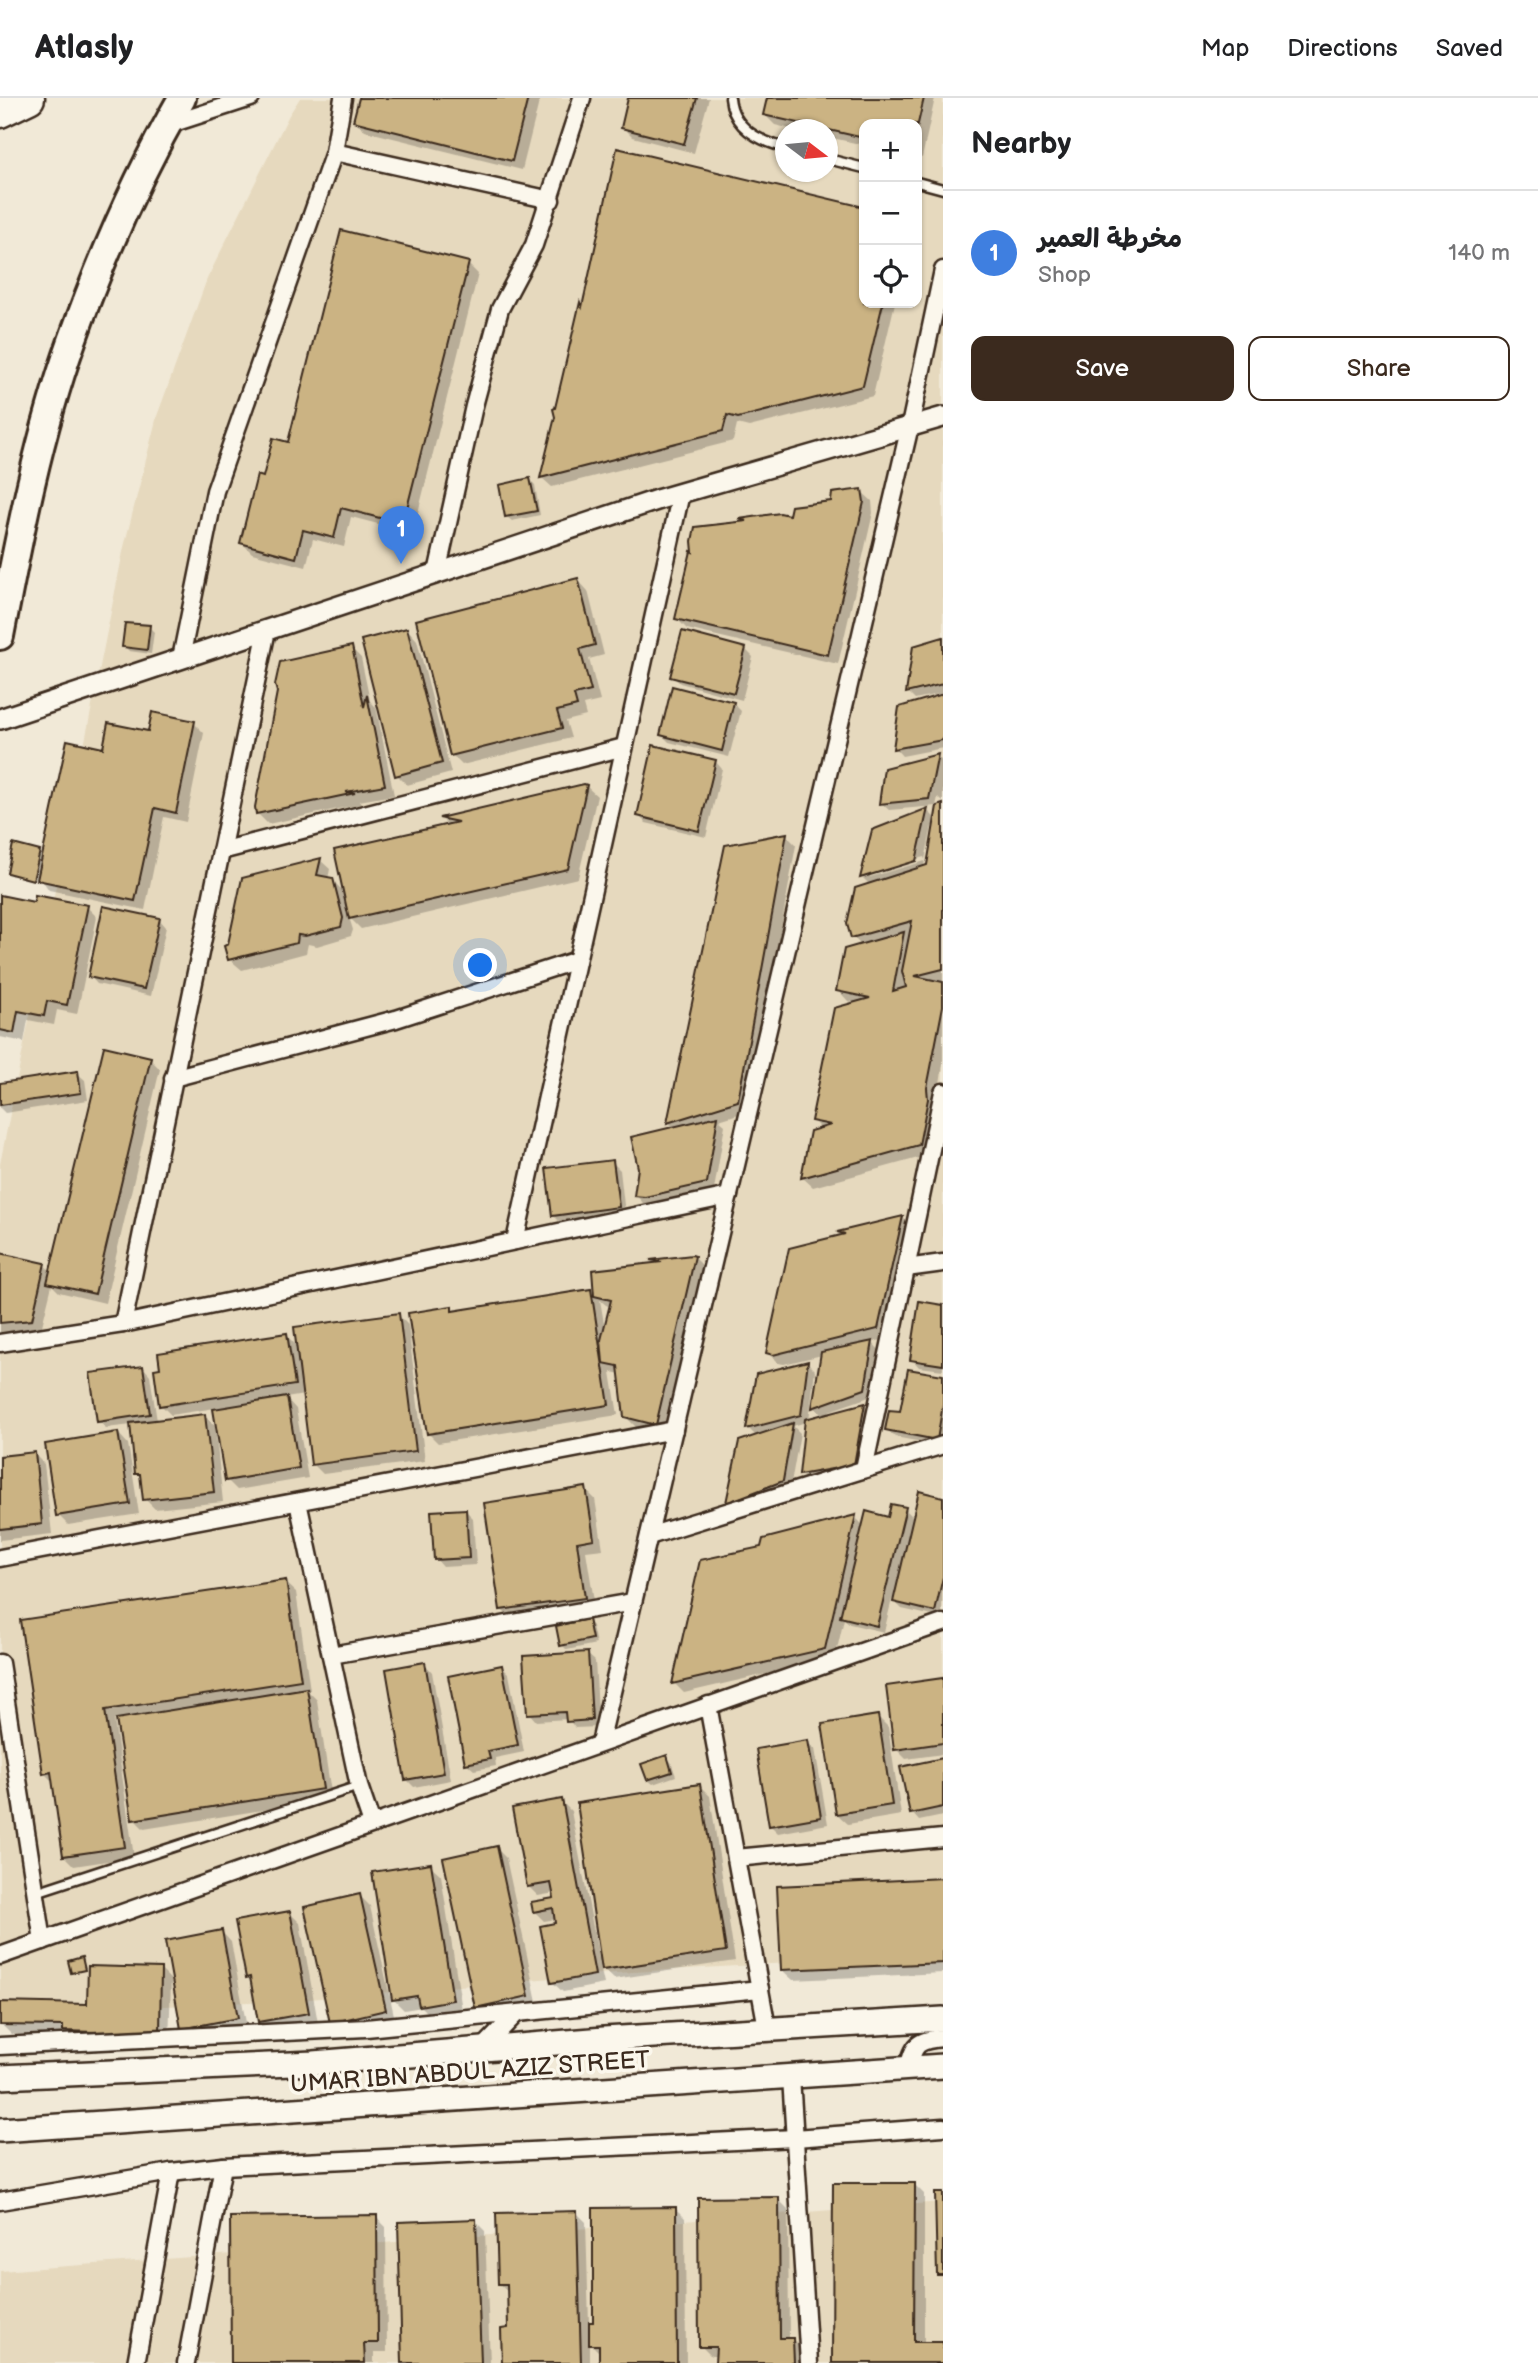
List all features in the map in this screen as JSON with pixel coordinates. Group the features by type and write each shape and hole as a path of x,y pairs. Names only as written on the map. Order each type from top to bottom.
{"highway":[{"path":"0,112 29,98"}],"main road":[{"path":"0,636 46,426 72,341 121,219 183,98"},
{"name":"UMAR IBN ABDUL AZIZ STREET","path":"0,2077 314,2063 767,2028 943,2019"},
{"name":"UMAR IBN ABDUL AZIZ STREET","path":"0,2130 943,2066"},
{"path":"0,2083 41,2077"},
{"path":"0,2137 43,2127"}],"street":[{"path":"168,125 251,98"},
{"path":"181,659 215,491 334,152 343,98"},
{"path":"437,573 474,406 500,309 534,246 582,98"},
{"path":"334,152 551,200"},
{"path":"600,1743 910,426 943,270"},
{"path":"0,719 681,493 943,417"},
{"path":"514,1241 681,493"},
{"path":"123,1324 267,630"},
{"path":"221,852 625,747"},
{"path":"173,1078 396,1020 577,960"},
{"path":"864,1469 943,1092"},
{"path":"926,1172 943,1167"},
{"path":"0,1343 123,1324 729,1196"},
{"path":"906,1268 943,1262"},
{"path":"0,1558 674,1430"},
{"path":"649,1536 943,1445"},
{"path":"298,1502 359,1786 372,1824"},
{"path":"331,1656 633,1602"},
{"path":"0,1956 943,1623"},
{"path":"0,1663 43,1941"},
{"path":"708,1705 767,2028"},
{"path":"736,1858 943,1838"},
{"path":"0,2046 366,2028 760,1989"},
{"path":"482,2049 516,2014"},
{"path":"908,2069 913,2049 924,2039 943,2038"},
{"path":"791,2077 809,2363"},
{"path":"0,2201 171,2172 223,2166 795,2138 943,2127"},
{"path":"186,2363 223,2166"},
{"path":"136,2363 171,2172"}],"lane":[{"path":"730,98 738,124 763,142 775,145"},
{"path":"838,162 859,168"},
{"path":"922,183 943,189"},
{"path":"36,1892 359,1786"}],"shaded area":[{"path":"300,98 943,98 943,1954 599,1974 309,1999 0,2014 0,1164 124,547 157,416 207,279"},
{"path":"943,2202 943,2363 0,2363 0,2271"}],"building":[{"path":"359,98 528,98 512,161 353,121"},
{"path":"628,98 697,98 684,144 621,128"},
{"path":"767,98 924,98 919,119 859,119 859,137 838,132 838,119 781,119 763,115"},
{"path":"617,148 859,206 859,308 882,308 863,386 738,418 727,415 723,431 540,478 555,417 553,409 580,302 582,307"},
{"path":"341,230 469,262 403,524 341,508 334,538 303,530 296,558 240,543 257,475 263,477 273,438 288,442"},
{"path":"530,478 537,511 505,517 499,485"},
{"path":"862,489 864,502 828,655 675,619 691,551 693,552 695,527 747,521 739,519 780,513 789,515 791,506 831,501 832,493"},
{"path":"578,578 595,645 580,649 591,691 574,695 577,706 557,711 562,728 450,756 416,620"},
{"path":"125,623 150,625 147,650 122,647"},
{"path":"407,628 442,763 395,776 361,640"},
{"path":"682,631 746,648 734,693 670,677"},
{"path":"943,637 943,684 906,693 913,646"},
{"path":"352,646 364,707 367,695 385,785 256,814 280,662"},
{"path":"672,686 734,702 722,751 660,735"},
{"path":"943,694 943,740 893,749 899,707"},
{"path":"152,712 195,721 176,813 155,808 135,901 37,880 67,740 103,748 108,723 148,731"},
{"path":"653,745 716,760 699,831 637,816"},
{"path":"938,754 929,799 879,804 884,768"},
{"path":"587,785 568,869 349,919 334,850 458,822 439,818"},
{"path":"943,804 943,969 915,976 943,982 943,1006 919,1145 801,1178 810,1131 831,1125 811,1121 834,1008 870,998 836,991 844,949 904,932 893,991 906,987 902,971 912,921 851,938 847,924 855,888 927,865 937,806"},
{"path":"928,808 916,861 860,878 872,830"},
{"path":"787,833 738,1101 667,1123 725,845"},
{"path":"13,844 40,851 33,880 7,873"},
{"path":"321,858 317,875 333,878 343,918 341,927 305,936 298,935 297,943 228,960 224,946 228,944 242,878"},
{"path":"0,895 34,902 35,895 88,905 67,1005 47,1001 44,1016 18,1011 14,1033 0,1030"},
{"path":"103,906 160,918 144,989 88,977"},
{"path":"104,1046 151,1057 95,1294 47,1283"},
{"path":"78,1071 81,1093 0,1105 0,1083"},
{"path":"718,1116 707,1183 645,1197 634,1196 638,1168 631,1137"},
{"path":"613,1160 619,1207 552,1216 546,1168"},
{"path":"903,1216 878,1329 773,1355 766,1353 789,1248 845,1234 837,1232"},
{"path":"0,1253 45,1263 32,1320 0,1323"},
{"path":"695,1256 656,1425 624,1417 618,1366 603,1363 601,1340 611,1300 594,1296 592,1270 662,1262 650,1260"},
{"path":"591,1289 609,1405 427,1434 408,1313 452,1306 452,1311"},
{"path":"919,1301 943,1305 943,1365 910,1360"},
{"path":"399,1313 416,1451 311,1465 294,1327"},
{"path":"287,1333 295,1385 159,1406 154,1369 160,1368 158,1353"},
{"path":"873,1341 865,1389 812,1408 821,1352"},
{"path":"808,1361 801,1415 746,1429 756,1374"},
{"path":"143,1366 150,1414 97,1422 90,1373"},
{"path":"908,1369 943,1375 943,1404 937,1440 885,1430 889,1410 900,1411"},
{"path":"287,1397 299,1468 225,1481 213,1409"},
{"path":"865,1403 854,1465 799,1475 805,1419"},
{"path":"205,1414 214,1492 143,1500 140,1474 135,1474 130,1423"},
{"path":"793,1423 783,1481 726,1503 739,1441"},
{"path":"118,1432 130,1504 56,1516 45,1444"},
{"path":"35,1452 42,1524 0,1529 0,1456"},
{"path":"586,1487 594,1539 577,1542 585,1598 500,1610 484,1503"},
{"path":"919,1491 943,1497 943,1577 935,1612 893,1602"},
{"path":"891,1504 906,1507 877,1626 840,1617 866,1511 888,1517"},
{"path":"466,1509 469,1558 434,1560 431,1511"},
{"path":"856,1515 825,1649 672,1684 700,1560 761,1547 763,1539"},
{"path":"286,1580 301,1680 105,1710 125,1847 63,1856 51,1772 43,1774 20,1620"},
{"path":"588,1619 592,1639 560,1646 556,1626"},
{"path":"588,1652 592,1720 566,1722 565,1712 527,1714 523,1656"},
{"path":"425,1662 444,1773 405,1780 386,1669"},
{"path":"502,1665 518,1745 488,1751 490,1759 465,1764 448,1676"},
{"path":"943,1678 943,1743 894,1750 886,1686"},
{"path":"307,1688 323,1789 132,1820 116,1719"},
{"path":"878,1715 892,1805 836,1814 822,1724"},
{"path":"808,1740 821,1817 769,1826 756,1749"},
{"path":"667,1755 672,1772 647,1780 641,1764"},
{"path":"943,1758 943,1807 910,1814 900,1767"},
{"path":"700,1784 726,1951 602,1970 577,1803"},
{"path":"562,1799 595,1975 551,1983 540,1926 555,1923 553,1908 533,1912 531,1902 554,1898 551,1883 527,1887 512,1808"},
{"path":"497,1846 529,1996 475,2008 443,1858"},
{"path":"431,1863 453,2000 419,2006 417,1996 392,2000 372,1872"},
{"path":"943,1878 943,1963 781,1970 777,1886"},
{"path":"360,1894 386,2010 330,2023 304,1907"},
{"path":"290,1911 309,2013 258,2022 250,1977 246,1978 235,1921"},
{"path":"222,1930 238,2018 181,2029 165,1941"},
{"path":"82,1957 85,1970 71,1973 68,1961"},
{"path":"88,1966 161,1968 160,2034 63,2031 63,2026 0,2025 0,2002 87,2004"},
{"path":"833,2183 915,2183 914,2342 943,2342 943,2363 832,2363"},
{"path":"935,2193 943,2193 943,2275 937,2275"},
{"path":"779,2197 780,2338 793,2338 794,2363 715,2363 716,2347 699,2347 698,2198"},
{"path":"676,2207 677,2363 599,2363 599,2345 589,2345 589,2322 593,2322 593,2208"},
{"path":"577,2211 581,2363 502,2363 501,2329 508,2328 507,2284 498,2284 496,2213"},
{"path":"377,2215 378,2343 364,2343 365,2363 231,2363 230,2217"},
{"path":"476,2219 481,2363 402,2363 398,2222"}],"place":[{"name":"مخرطة العمير","path":"401,564"}]}
